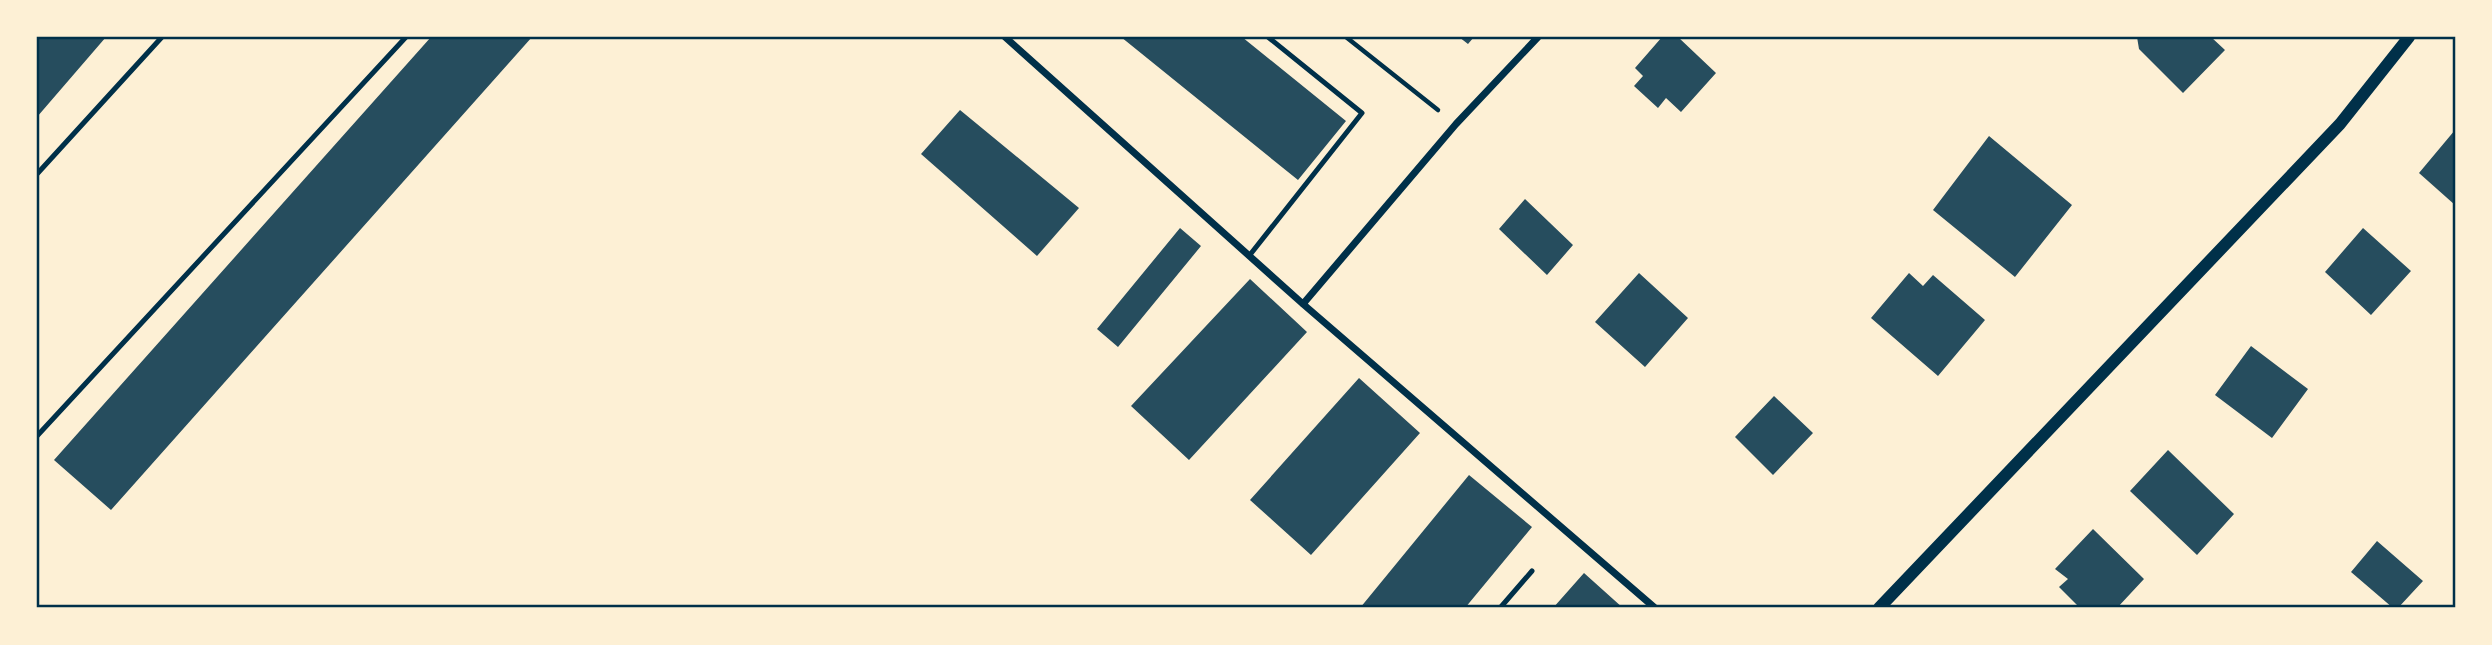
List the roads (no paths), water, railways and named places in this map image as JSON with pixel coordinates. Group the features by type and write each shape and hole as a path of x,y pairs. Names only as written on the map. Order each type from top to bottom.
{"street":[{"path":"1005,37 1303,304 1655,608"},
{"path":"1303,304 1456,124 1538,37"},
{"path":"1879,608 2340,124 2409,37"}],"lane":[{"path":"37,174 162,37"},
{"path":"37,436 406,37"},
{"path":"1249,256 1362,113 1268,37"},
{"path":"1500,608 1532,571"}]}
